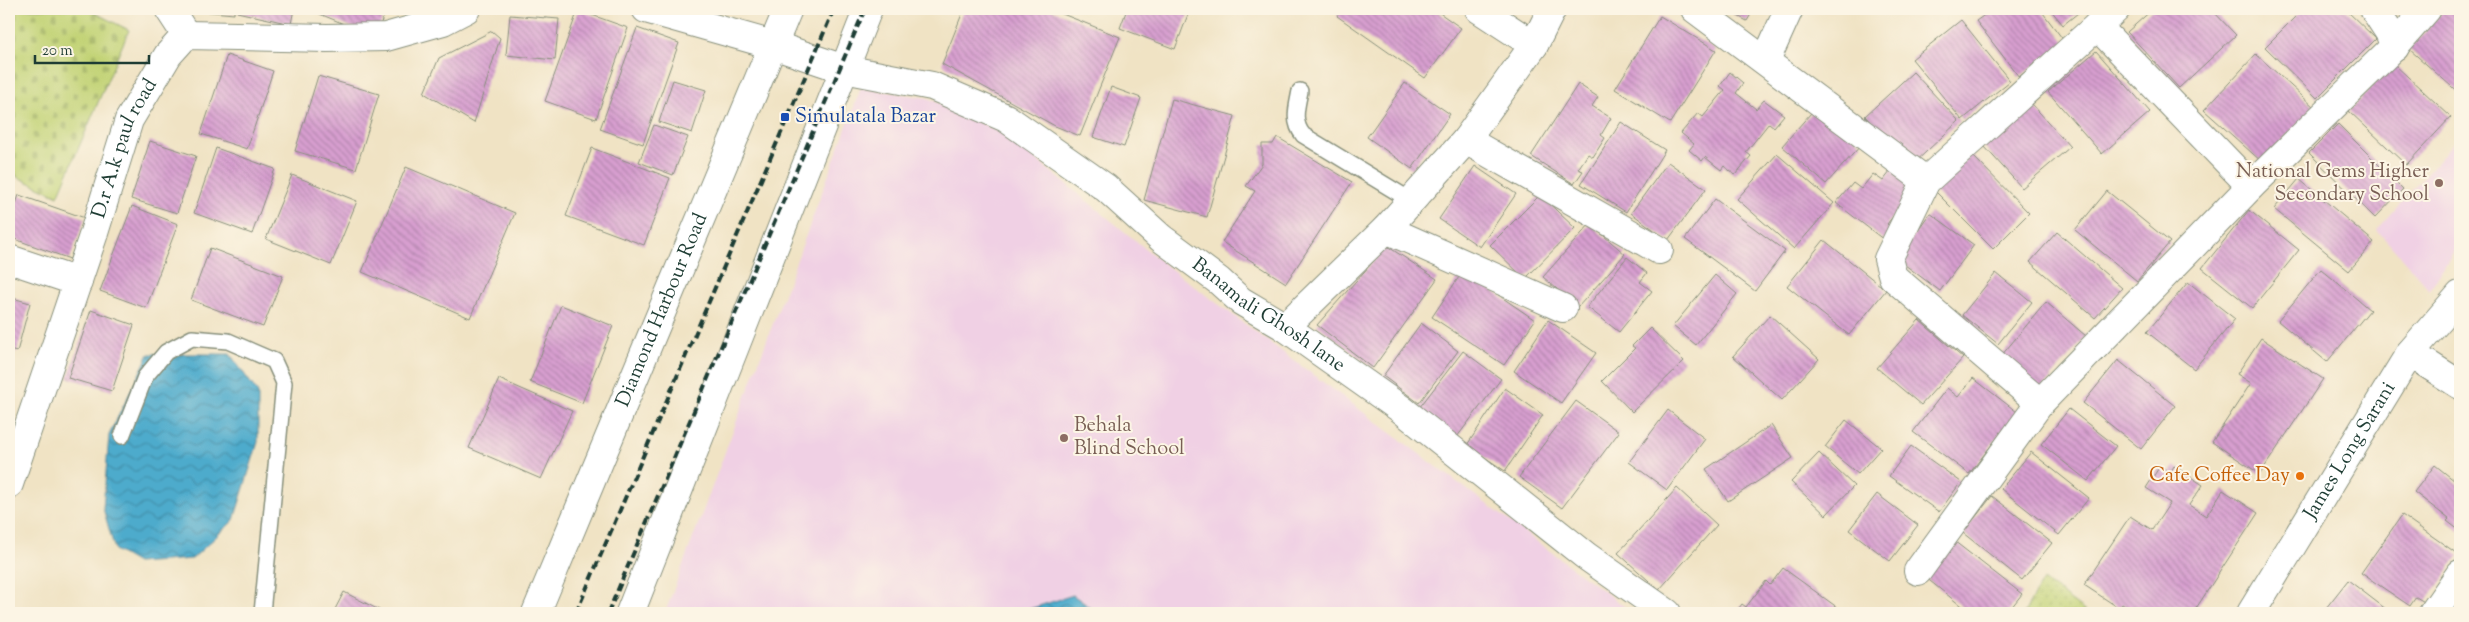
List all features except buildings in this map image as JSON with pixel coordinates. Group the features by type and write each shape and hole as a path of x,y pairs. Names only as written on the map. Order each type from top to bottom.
{"main road":[{"path":"170,9 186,35 327,38 386,37 443,22 466,9"},
{"path":"646,9 773,45"},
{"name":"Diamond Harbour Road","path":"536,613 788,9"},
{"path":"630,613 868,9"},
{"path":"1479,9 1534,45"},
{"path":"1285,327 1386,229 1410,200 1466,140 1534,45 1552,9"},
{"path":"1695,9 1926,181"},
{"path":"1766,60 1789,9"},
{"path":"2374,9 2389,32 2395,47"},
{"path":"1918,571 2040,403 2251,186 2395,47 2428,9"},
{"path":"2040,403 1893,277 1888,259 1926,181 2106,17 2251,186"},
{"name":"D.r A.k paul road","path":"10,474 78,282 129,120 168,56 186,35"},
{"name":"Banamali Ghosh lane","path":"773,45 844,69 932,86 1006,118 1106,188 1161,238 1219,281 1241,301 1285,327 1401,409 1586,556 1667,613"},
{"path":"1466,140 1659,250"},
{"path":"1386,229 1563,308"},
{"path":"9,259 78,282"},
{"name":"James Long Sarani","path":"2251,613 2410,353 2460,295"},
{"path":"2410,353 2460,386"},
{"path":"2433,613 2460,574"}],"lane":[{"path":"1300,91 1296,112 1297,126 1302,135 1410,200"},
{"path":"122,436 145,377 166,352 192,338 228,341 274,361 284,383 262,613"}],"shaded area":[{"name":"Behala Blind School","path":"861,88 928,98 1006,135 1163,263 1633,613 665,613"},
{"name":"National Gems Higher Secondary School","path":"2460,136 2460,241 2430,290 2377,230"}],"green space":[{"path":"9,9 87,9 129,30 58,196 9,173"},
{"path":"2043,580 2087,613 2024,613"}],"water":[{"path":"149,354 230,354 258,393 258,442 234,520 192,559 137,563 115,550 103,508 109,435"},
{"path":"1073,595 1098,613 1017,613"}],"railway":[{"path":"576,613 834,9"},
{"path":"608,613 865,9"}],"place":[{"name":"Simulatala Bazar","path":"785,117"},
{"name":"National Gems Higher Secondary School","path":"2439,183"},
{"name":"Behala Blind School","path":"1064,438"},
{"name":"Cafe Coffee Day","path":"2300,476"}]}
